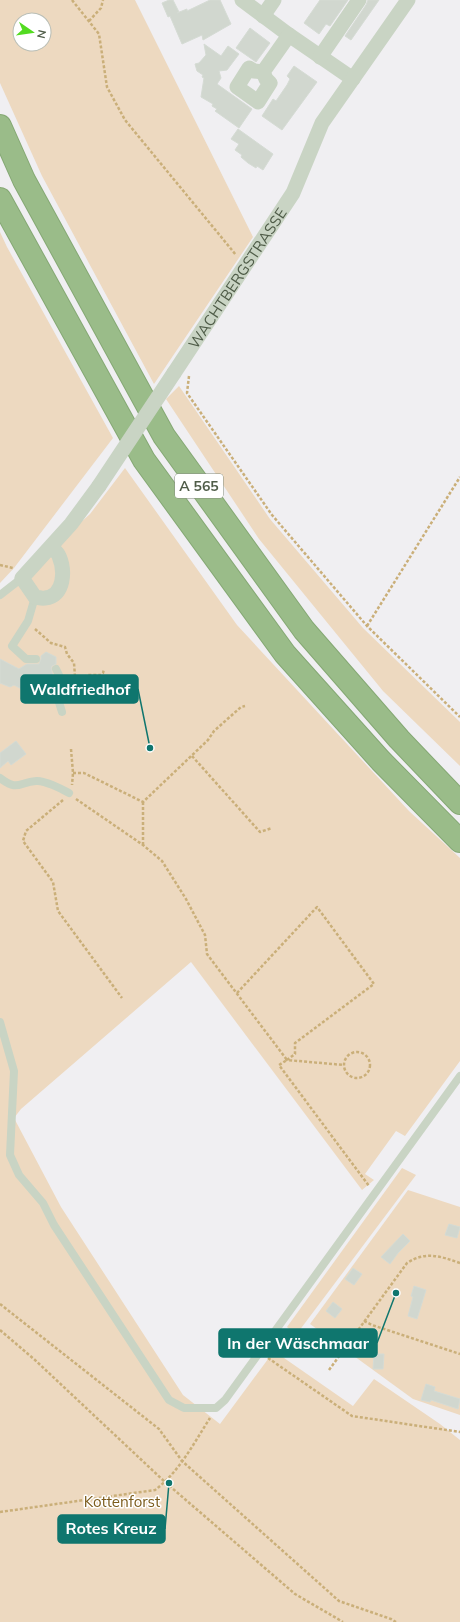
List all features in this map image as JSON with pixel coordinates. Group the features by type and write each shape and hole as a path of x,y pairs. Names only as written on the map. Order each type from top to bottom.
{"highway":[{"name":"A 565","path":"0,126 24,180 164,436 304,630 399,739 460,803"},
{"name":"A 565","path":"0,200 144,460 285,654 381,761 460,841"}],"street":[{"path":"242,0 289,35 353,79"},
{"path":"263,16 274,0"},
{"path":"320,57 359,0"},
{"name":"WACHTBERGSTRASSE","path":"22,578 71,524 99,486 246,266 294,193 322,123 408,0"},
{"path":"263,72 289,35"},
{"path":"22,578 36,597 45,598 53,595 60,588 63,577 62,566 59,555 51,547"}],"lane":[{"name":"WACHTBERGSTRASSE","path":"0,595 22,578"},
{"path":"36,597 28,621 12,646 26,659 36,659"},
{"path":"56,669 58,675 58,699 62,712"},
{"path":"0,778 12,785 18,786 35,781 41,781 69,793"},
{"path":"0,1022 14,1071 10,1155 19,1175 43,1203 54,1225 169,1400 184,1408 216,1408 225,1400 376,1194 460,1076"}],"path":[{"path":"72,0 99,34 107,87 125,120 246,266"},
{"path":"89,21 101,8 104,0"},
{"path":"185,357 190,363 187,393 272,515 366,626 460,717"},
{"path":"366,626 460,477"},
{"path":"28,621 51,643 65,647 67,654 74,663 76,690 85,687 85,678 87,675 101,675 104,669"},
{"path":"144,845 143,802 192,756 241,706 245,706"},
{"path":"71,749 73,773 72,786 69,793 26,831 23,841 53,882 58,911 122,998"},
{"path":"192,756 260,832 272,828"},
{"path":"73,773 84,773 143,802"},
{"path":"69,793 144,845 162,861 186,899 205,935 207,954 287,1060 344,1065"},
{"path":"236,993 316,907 374,984 295,1043 295,1054 280,1065 376,1194"},
{"path":"355,1052 364,1055 370,1064 367,1074 357,1078 348,1074 344,1065 347,1057 355,1052"},
{"path":"329,1370 406,1263 426,1255 433,1255 460,1262"},
{"path":"0,1304 160,1429 182,1461 339,1601 396,1622"},
{"path":"364,1321 460,1354"},
{"path":"0,1330 35,1360 165,1482 295,1594 343,1622"},
{"path":"260,1353 352,1416 460,1432"},
{"path":"0,1512 155,1490 165,1482 182,1461 216,1408"}],"green space":[{"path":"0,0 135,0 253,237 154,384 42,176 0,83"},
{"path":"0,232 113,438 14,568 0,583"},
{"path":"179,386 270,519 363,628 460,722 460,766 383,691 259,539 166,399"},
{"name":"Kottenforst","path":"125,468 237,625 409,811 460,858 460,1061 405,1136 396,1131 365,1174 374,1180 362,1190 191,962 21,1109 14,1118 61,1207 183,1395 220,1424 274,1351 353,1406 374,1379 440,1424 460,1440 460,1622 0,1622 0,595 90,514"},
{"path":"402,1168 416,1175 296,1335 287,1327"},
{"path":"408,1190 460,1207 460,1415 413,1399 310,1324"}],"building":[{"path":"173,0 179,12 177,13 187,9 187,11 210,0 220,0 231,24 203,40 202,35 182,44 170,16 168,17 162,3"},
{"path":"320,0 348,0 330,26 326,24 319,34 304,23"},
{"path":"368,0 379,0 351,40 345,36"},
{"path":"250,28 270,43 256,62 236,48"},
{"path":"204,44 221,56 228,46 239,54 227,70 219,71 221,78 217,84 252,109 239,128 215,111 217,109 212,106 213,104 201,97 204,78 202,77 203,75 197,71 195,64 199,63 206,55"},
{"path":"294,66 317,82 282,130 262,116 273,99 276,101 287,85 290,79 287,76"},
{"path":"238,129 273,154 263,170 248,163 241,157 242,155 235,150 239,144 231,139"},
{"path":"46,652 56,657 56,664 51,668 53,676 53,692 41,699 14,685 10,687 0,683 0,659 19,669 27,664 39,664 41,656"},
{"path":"16,741 26,754 11,765 8,761 0,768 0,753"},
{"path":"449,1224 460,1227 457,1238 445,1235"},
{"path":"403,1234 410,1241 390,1264 381,1257"},
{"path":"353,1268 362,1274 354,1285 345,1279"},
{"path":"414,1286 426,1290 417,1319 408,1316"},
{"path":"333,1302 342,1309 335,1318 326,1311"},
{"path":"374,1354 384,1354 383,1369 373,1369"},
{"path":"426,1384 435,1387 434,1391 460,1399 458,1409 431,1400 430,1402 421,1400"}],"place":[{"name":"Waldfriedhof","path":"150,748"},
{"name":"In der Wäschmaar","path":"396,1293"},
{"name":"Rotes Kreuz","path":"169,1483"}]}
